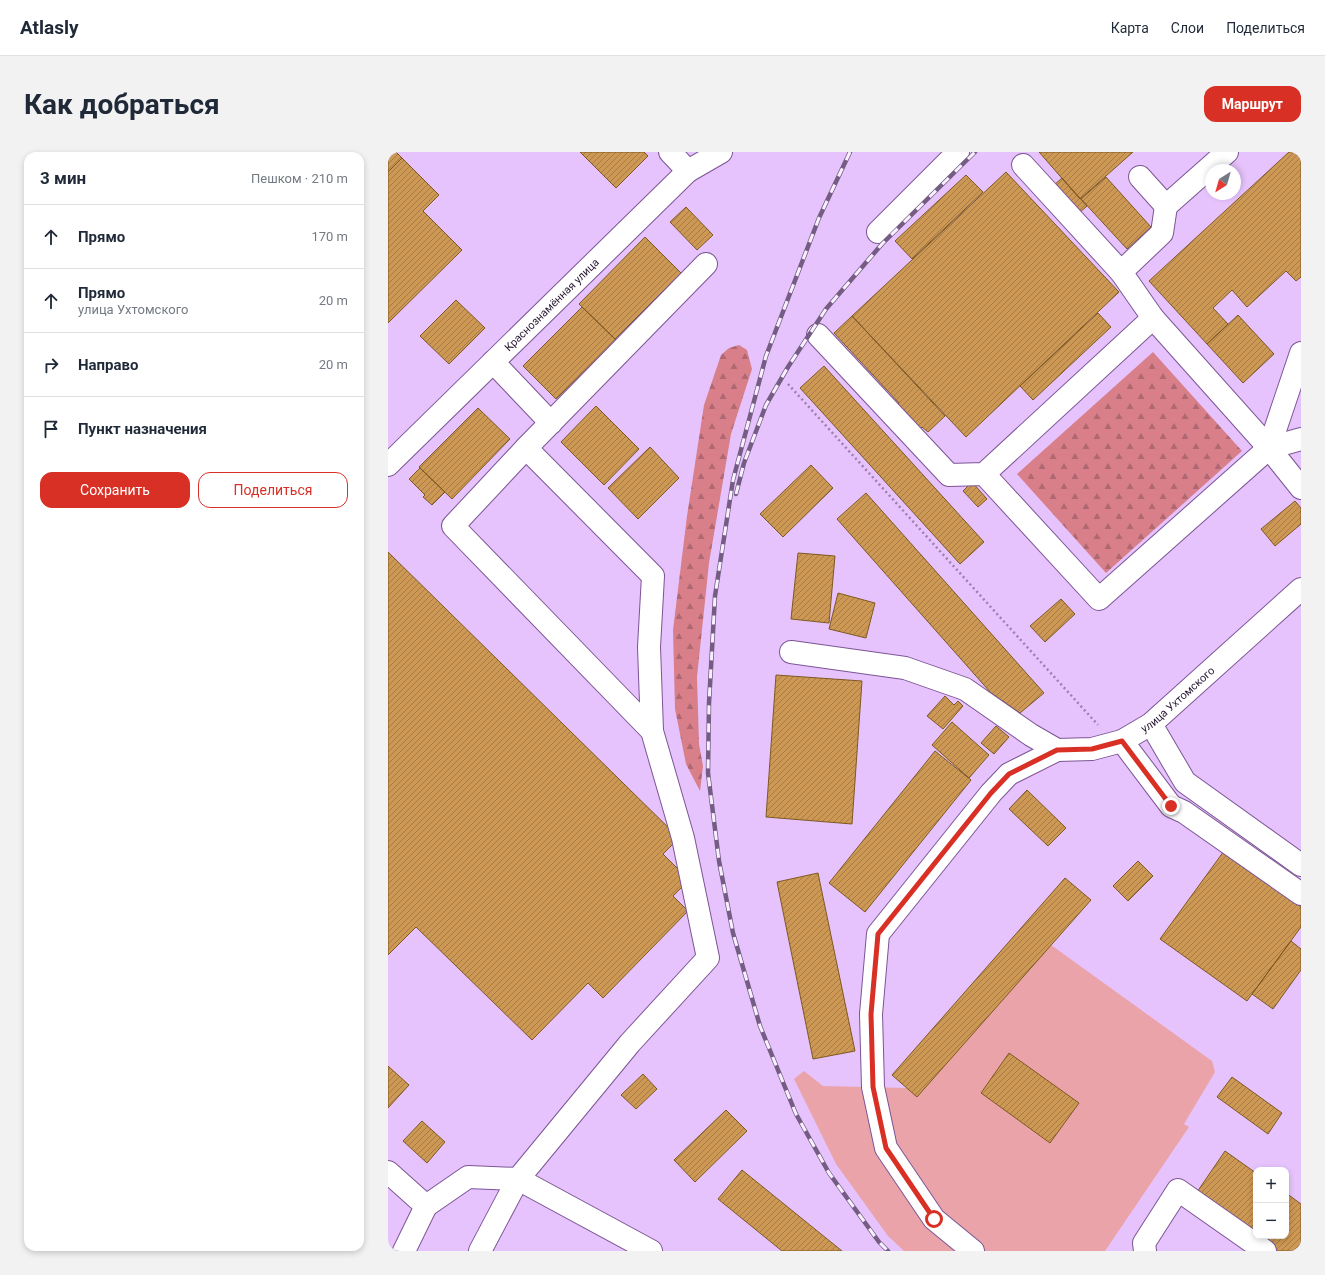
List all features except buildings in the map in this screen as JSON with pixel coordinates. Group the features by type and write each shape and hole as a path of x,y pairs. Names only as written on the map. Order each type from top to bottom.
{"street":[{"path":"670,152 688,171"},
{"name":"Краснознамённая улица","path":"388,466 688,171 721,152"},
{"path":"878,232 958,152"},
{"path":"1121,272 1162,233 1166,206 1227,152"},
{"path":"1023,166 1121,272 1153,318 1269,448 1301,488"},
{"path":"1140,177 1166,206"},
{"path":"652,731 453,526 526,448 706,264"},
{"path":"818,335 949,475 984,474 1153,318"},
{"path":"1269,448 1301,353"},
{"path":"493,362 551,423"},
{"path":"984,474 1099,599 1269,448 1301,439"},
{"path":"480,1251 518,1179 630,1043 708,958 683,838 652,731 649,647 653,576 526,448"},
{"name":"улица Ухтомского","path":"1057,750 1092,749 1118,742 1151,724 1301,588"},
{"path":"792,652 905,668 965,689 1031,735 1057,750"},
{"path":"1151,724 1185,782 1301,865"},
{"path":"1118,742 1171,806 1184,812 1301,894"},
{"path":"973,1251 934,1219 886,1148 873,1087 871,1014 878,934 991,793 1009,774 1057,750"},
{"path":"388,1172 426,1206"},
{"path":"404,1251 426,1206 468,1177 518,1179 651,1251"},
{"path":"1145,1251 1144,1243 1178,1190 1265,1251"}],"path":[{"path":"788,384 1118,742"}],"shaded area":[{"path":"1051,945 1212,1061 1215,1072 1184,1124 1189,1127 1105,1251 904,1251 888,1236 836,1164 794,1079 804,1071 823,1086 906,1088"}],"green space":[{"path":"739,345 747,350 752,369 731,434 709,563 697,677 699,744 703,766 700,791 686,764 675,709 673,630 687,516 704,405 721,355 729,348"},
{"path":"1153,352 1242,451 1106,573 1017,474"}],"railway":[{"path":"850,152 819,218 766,356 733,480 715,596 709,703 708,773 719,861 733,933 760,1026 796,1114 829,1173 879,1242 888,1251"},
{"path":"736,494 744,463 766,405 788,367 826,309 882,244 975,152"}],"route":[{"path":"934,1219 886,1148 873,1087 871,1014 878,934 991,793 1009,774 1057,750 1092,749 1122,741 1171,806"}]}
